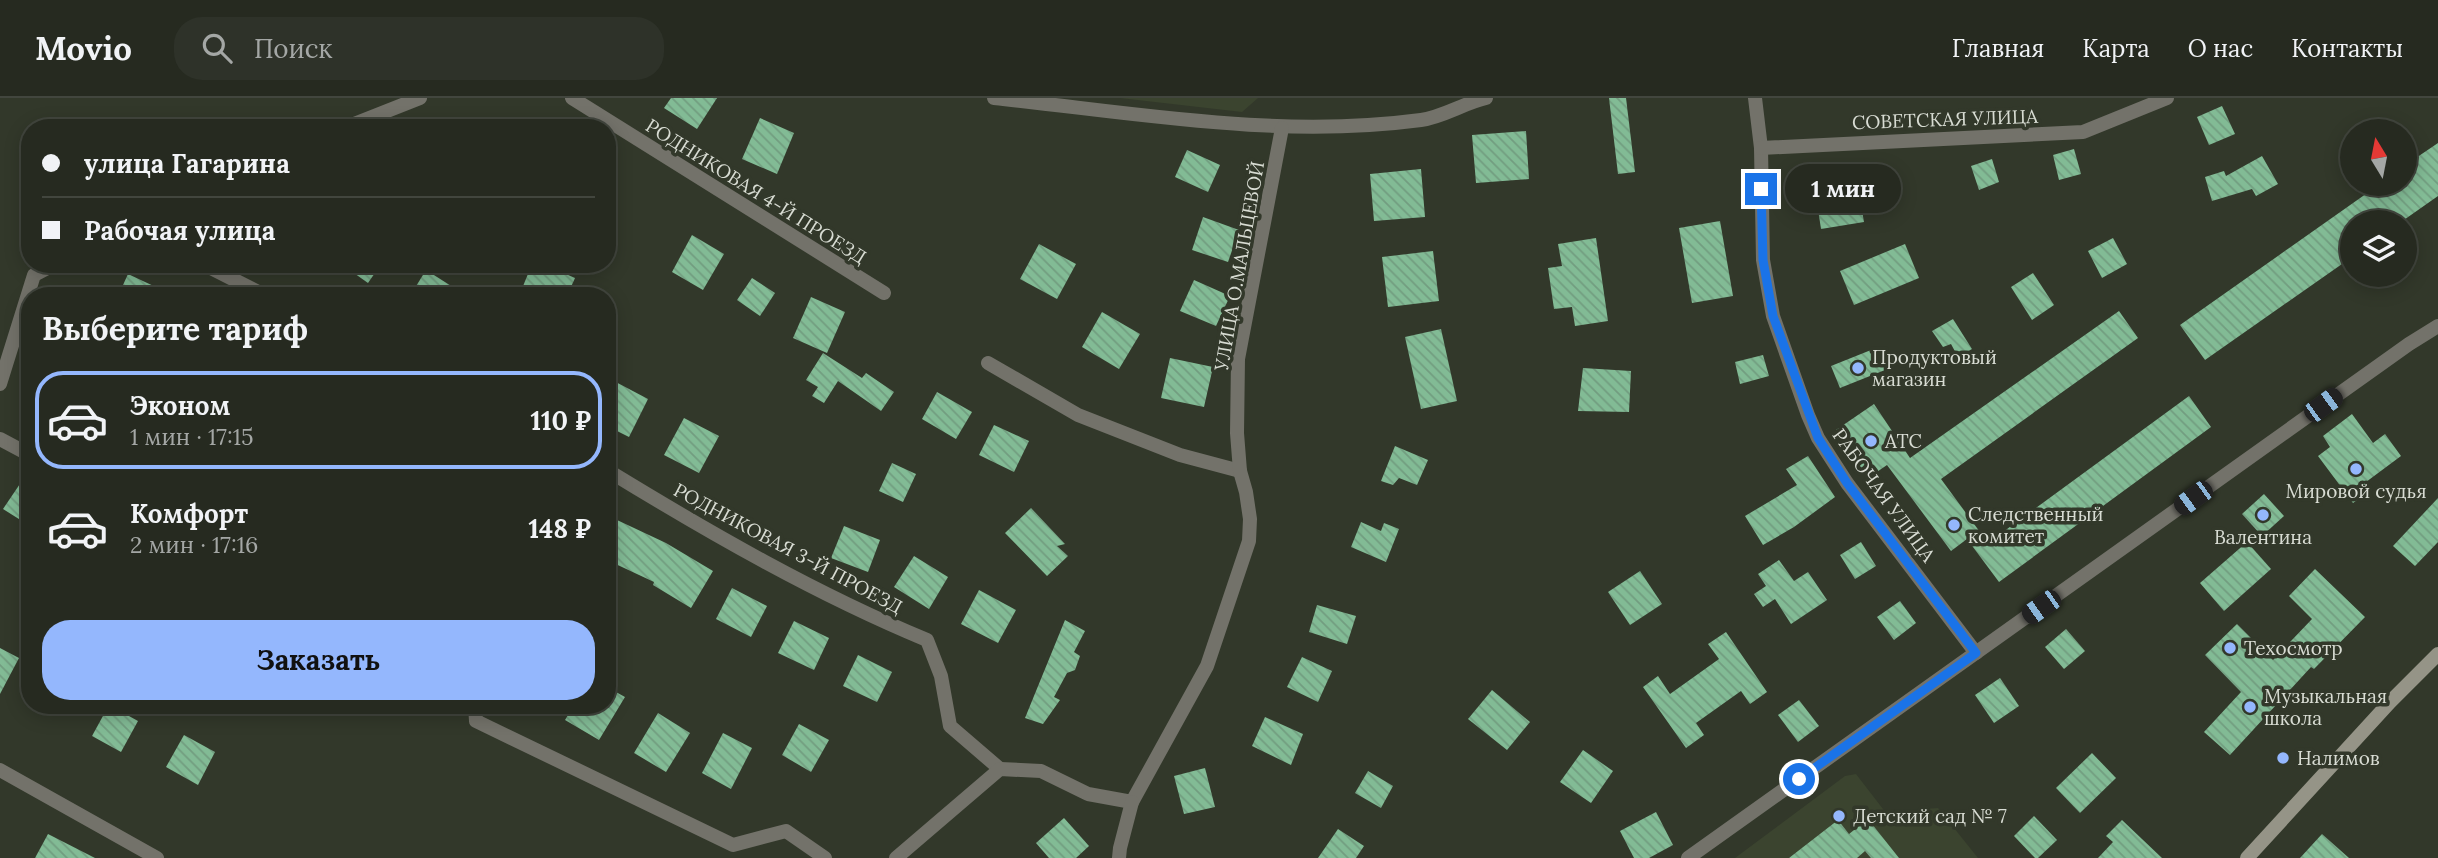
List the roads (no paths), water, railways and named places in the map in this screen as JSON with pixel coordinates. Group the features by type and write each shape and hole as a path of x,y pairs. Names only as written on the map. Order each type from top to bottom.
{"main road":[{"path":"2247,858 2389,702 2438,654"}],"street":[{"path":"367,119 420,98"},
{"name":"РОДНИКОВАЯ 4-Й ПРОЕЗД","path":"572,98 606,119"},
{"path":"994,98 1185,121 1282,128 1424,120 1486,98"},
{"name":"РАБОЧАЯ УЛИЦА","path":"1755,98 1761,148 1765,272 1773,316 1808,415 1818,438 1847,483 1976,653"},
{"name":"СОВЕТСКАЯ УЛИЦА","path":"1761,148 2083,132 2167,98"},
{"name":"РОДНИКОВАЯ 4-Й ПРОЕЗД","path":"616,126 884,293"},
{"name":"УЛИЦА О.МАЛЬЦЕВОЙ","path":"1119,858 1132,802 1207,666 1249,541 1250,519 1240,471 1237,433 1238,359 1282,128"},
{"path":"221,273 248,287"},
{"path":"0,384 21,317"},
{"path":"1688,858 2438,326"},
{"path":"988,363 1078,415 1180,455 1240,471"},
{"path":"0,439 21,450"},
{"name":"РОДНИКОВАЯ 3-Й ПРОЕЗД","path":"616,475 783,571 870,617 927,640 941,676 950,726 1000,769"},
{"path":"476,714 476,721 733,845 786,831 825,858"},
{"path":"896,858 1000,769 1041,771 1088,794 1132,802"},
{"path":"0,771 157,858"}],"place":[{"name":"Продуктовый магазин","path":"1858,368"},
{"name":"АТС","path":"1871,441"},
{"name":"Мировой судья","path":"2356,469"},
{"name":"Валентина","path":"2263,515"},
{"name":"Следственный комитет","path":"1954,525"},
{"name":"Техосмотр","path":"2230,648"},
{"name":"Музыкальная школа","path":"2250,707"},
{"name":"Налимов","path":"2283,758"},
{"name":"Детский сад № 7","path":"1839,816"}]}
